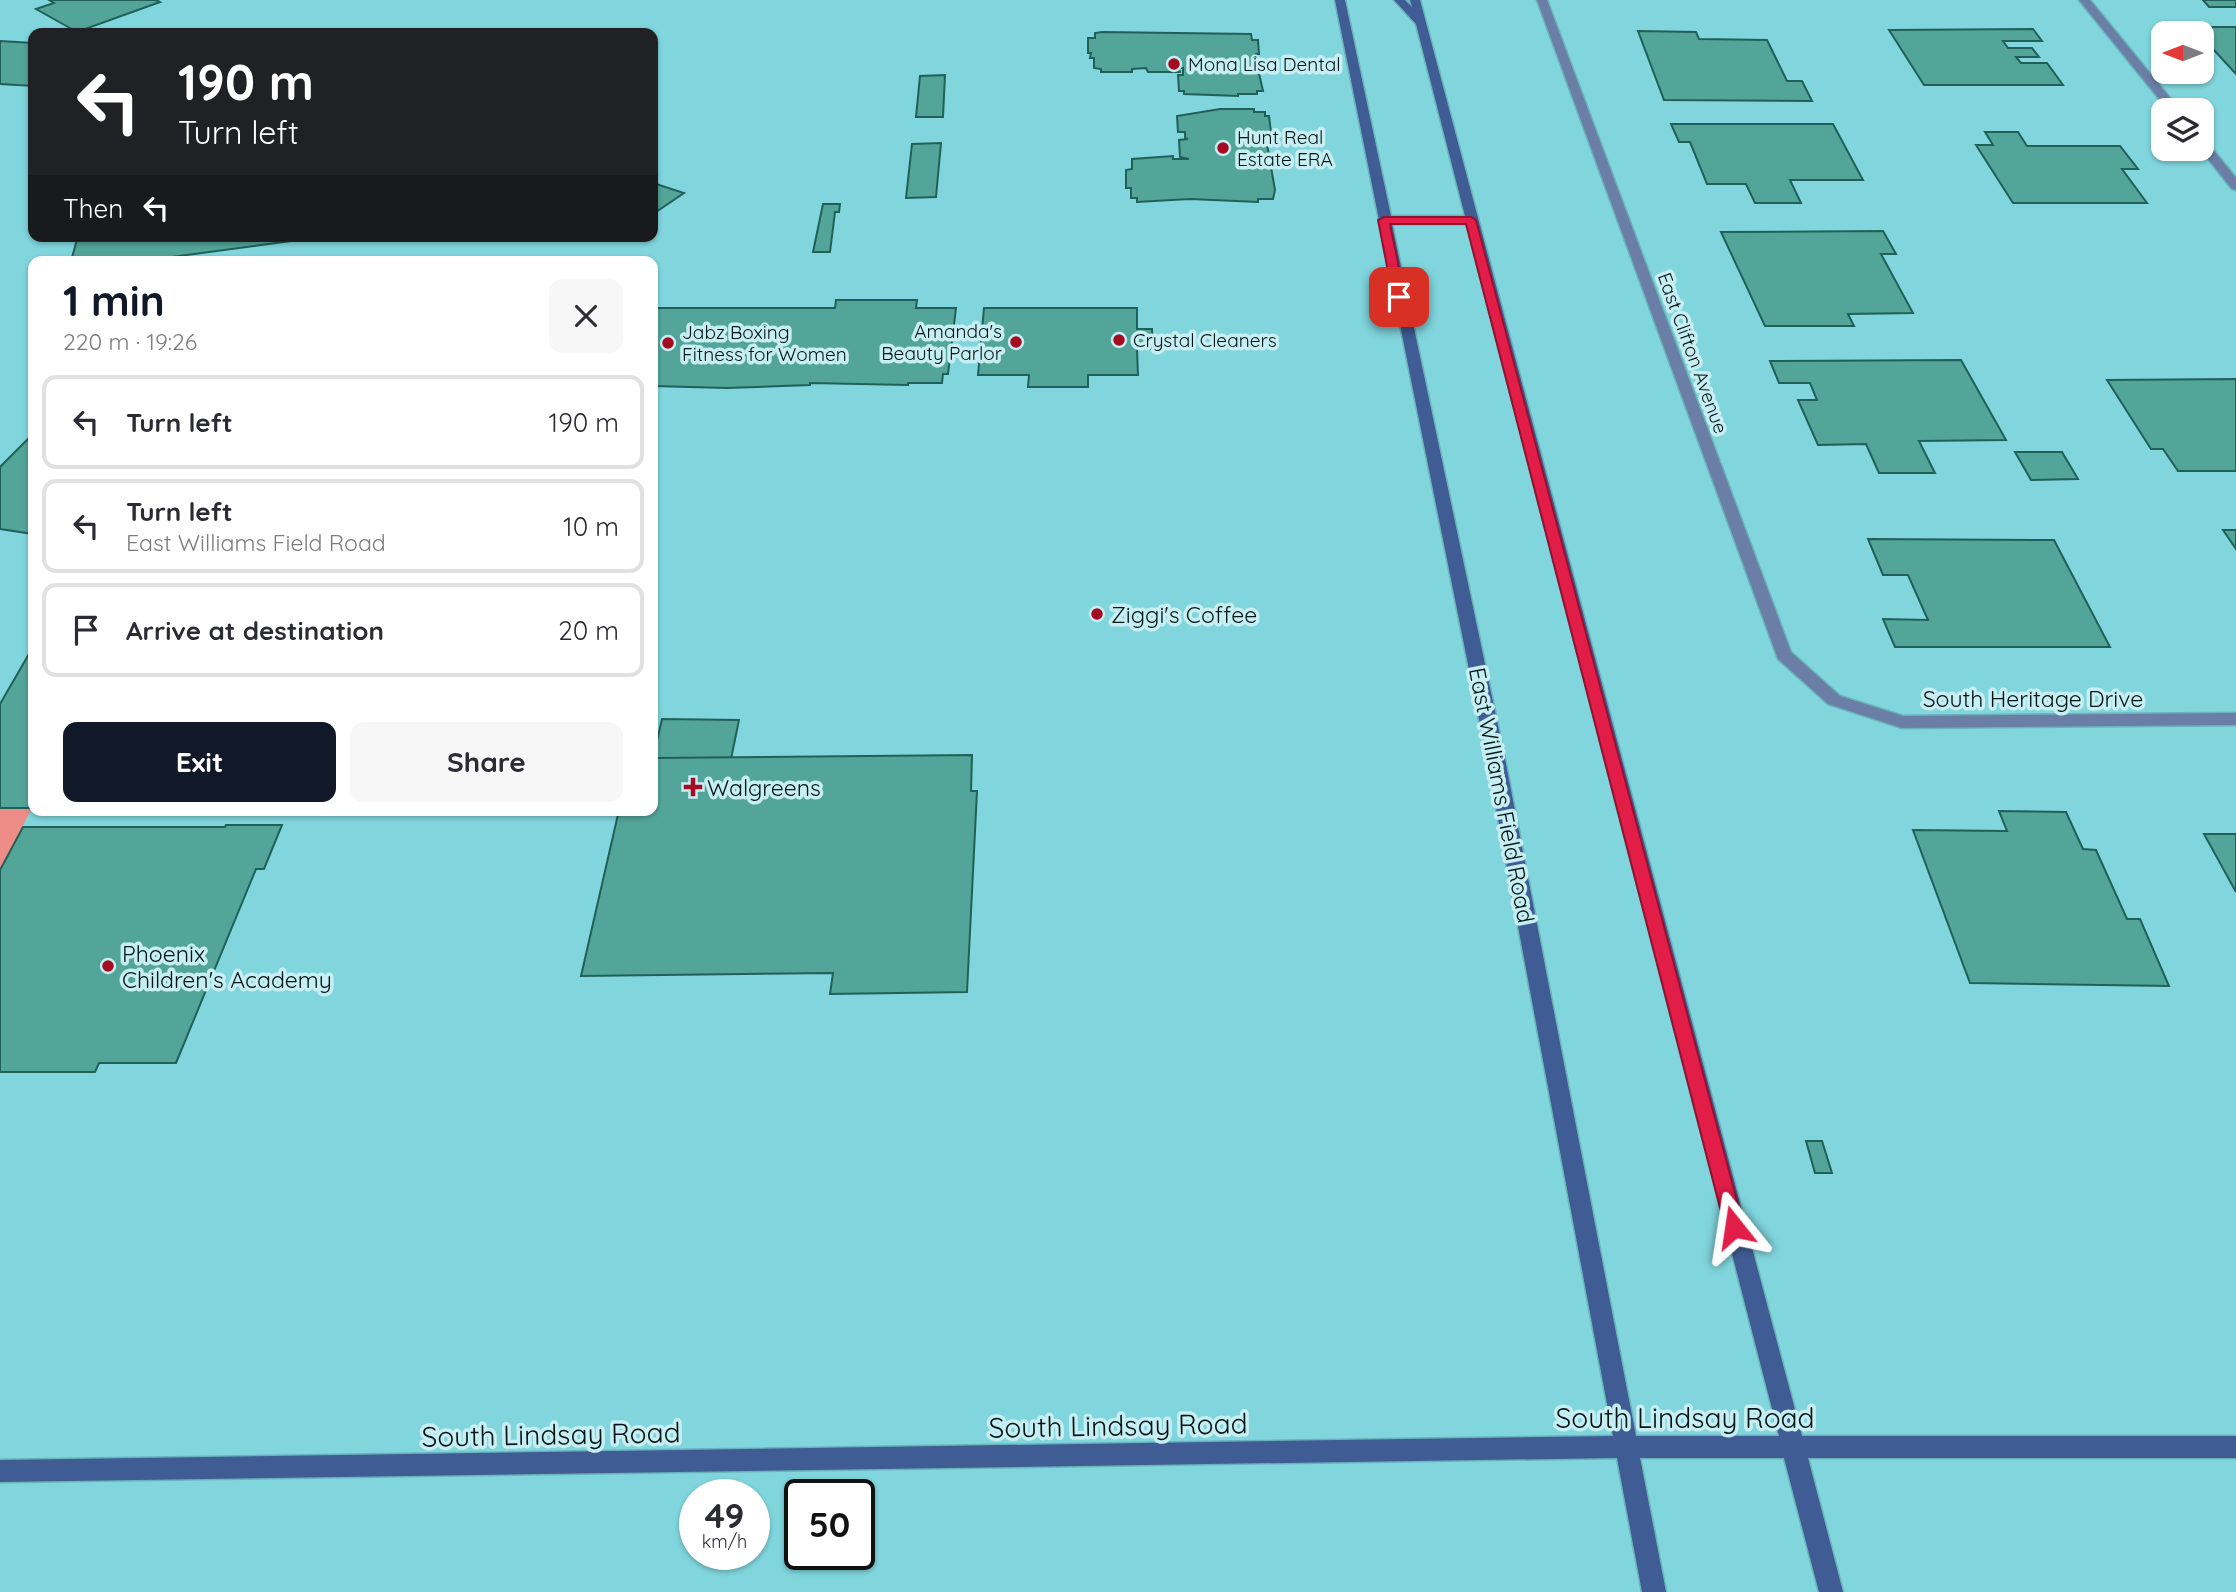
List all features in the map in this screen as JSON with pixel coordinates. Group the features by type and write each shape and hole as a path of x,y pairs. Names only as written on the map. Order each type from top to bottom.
{"main road":[{"name":"East Williams Field Road","path":"1340,0 1495,754 1654,1592"},
{"path":"1399,0 1421,24"},
{"path":"1415,0 1831,1592"},
{"path":"1384,220 1471,220"},
{"name":"South Lindsay Road","path":"0,1471 1627,1447 2236,1447"}],"street":[{"name":"East Clifton Avenue","path":"1542,0 1784,655 1834,700"},
{"path":"2084,0 2164,98"},
{"path":"2214,159 2236,186"},
{"name":"South Heritage Drive","path":"1834,700 1902,722 2236,719"}],"shaded area":[{"path":"0,808 28,808 28,816 0,870"}],"building":[{"path":"49,0 160,2 88,28 70,28 36,9 54,3"},
{"path":"2203,0 2236,0 2236,7 2209,7"},
{"path":"2214,27 2236,27 2236,74 2214,50"},
{"path":"2033,29 2042,41 2003,41 2008,48 2032,48 2039,57 2016,57 2021,63 2047,63 2063,85 1924,85 1889,30"},
{"path":"1638,31 1696,32 1699,39 1767,40 1787,81 1802,81 1812,101 1664,100"},
{"name":"Mona Lisa Dental","path":"1095,33 1251,34 1252,40 1258,40 1259,54 1256,54 1255,69 1258,69 1263,91 1238,96 1184,94 1184,91 1179,91 1178,75 1183,75 1183,68 1179,68 1180,72 1148,72 1146,68 1132,69 1132,72 1101,72 1101,69 1094,68 1094,58 1090,58 1091,53 1088,53 1088,38 1095,38"},
{"path":"0,41 28,43 28,86 0,84"},
{"path":"945,75 943,117 916,117 920,76"},
{"name":"Hunt Real Estate ERA","path":"1220,109 1254,109 1254,112 1265,112 1265,116 1269,116 1271,132 1268,132 1266,138 1275,190 1273,199 1258,199 1258,202 1190,199 1137,202 1137,198 1131,198 1131,188 1126,188 1126,170 1132,169 1132,159 1173,156 1173,159 1189,159 1180,157 1179,140 1188,139 1185,138 1185,132 1178,132 1177,116"},
{"path":"1671,124 1833,124 1863,180 1790,180 1801,203 1755,203 1746,184 1707,184 1690,142 1679,142"},
{"path":"1985,132 2018,132 2027,146 2120,146 2138,169 2122,169 2147,203 2013,203 1976,145 1993,145"},
{"path":"941,143 936,197 906,198 912,144"},
{"path":"658,185 684,193 658,211"},
{"path":"823,204 840,204 839,212 835,212 830,252 813,252"},
{"path":"1883,231 1896,254 1881,254 1913,313 1848,314 1854,326 1765,326 1721,232"},
{"path":"76,242 283,242 179,256 72,256"},
{"path":"836,300 917,300 916,308 956,308 948,374 943,374 942,383 908,385 810,383 727,388 658,386 658,308 835,308"},
{"path":"984,308 1137,308 1137,329 1152,329 1153,349 1137,349 1138,375 1088,375 1088,387 1028,387 1029,375 978,375"},
{"path":"1961,360 2006,440 1919,441 1935,473 1879,473 1866,444 1818,445 1798,400 1817,400 1810,383 1779,383 1770,361"},
{"path":"2236,379 2236,471 2178,471 2163,449 2151,449 2107,380"},
{"path":"28,439 28,533 0,529 0,467"},
{"path":"2015,452 2062,452 2078,479 2031,480"},
{"path":"2223,530 2236,530 2236,549"},
{"path":"1868,539 2054,540 2110,647 1895,647 1883,619 1928,620 1908,575 1883,575"},
{"path":"28,656 28,808 0,808 0,704"},
{"path":"662,719 739,720 731,759 658,758 658,736"},
{"name":"Walgreens","path":"972,755 971,791 977,791 967,992 830,994 833,973 581,976 618,816 658,816 658,758"},
{"path":"1999,811 2066,812 2083,849 2096,850 2127,919 2140,919 2169,986 1970,983 1913,830 2007,831"},
{"name":"Phoenix Children's Academy","path":"282,825 264,869 256,869 176,1063 99,1063 95,1072 0,1072 0,870 23,827"},
{"path":"2204,834 2236,834 2236,892"},
{"path":"1806,1141 1822,1141 1832,1173 1815,1173"}],"place":[{"name":"Mona Lisa Dental","path":"1174,64"},
{"name":"Hunt Real Estate ERA","path":"1223,148"},
{"name":"Crystal Cleaners","path":"1119,340"},
{"name":"Amanda's Beauty Parlor","path":"1016,342"},
{"name":"Jabz Boxing Fitness for Women","path":"668,343"},
{"name":"Ziggi's Coffee","path":"1097,614"},
{"name":"Walgreens","path":"693,787"},
{"name":"Phoenix Children's Academy","path":"108,966"}],"route":[{"path":"1399,297 1384,220 1471,220 1734,1227"}]}
